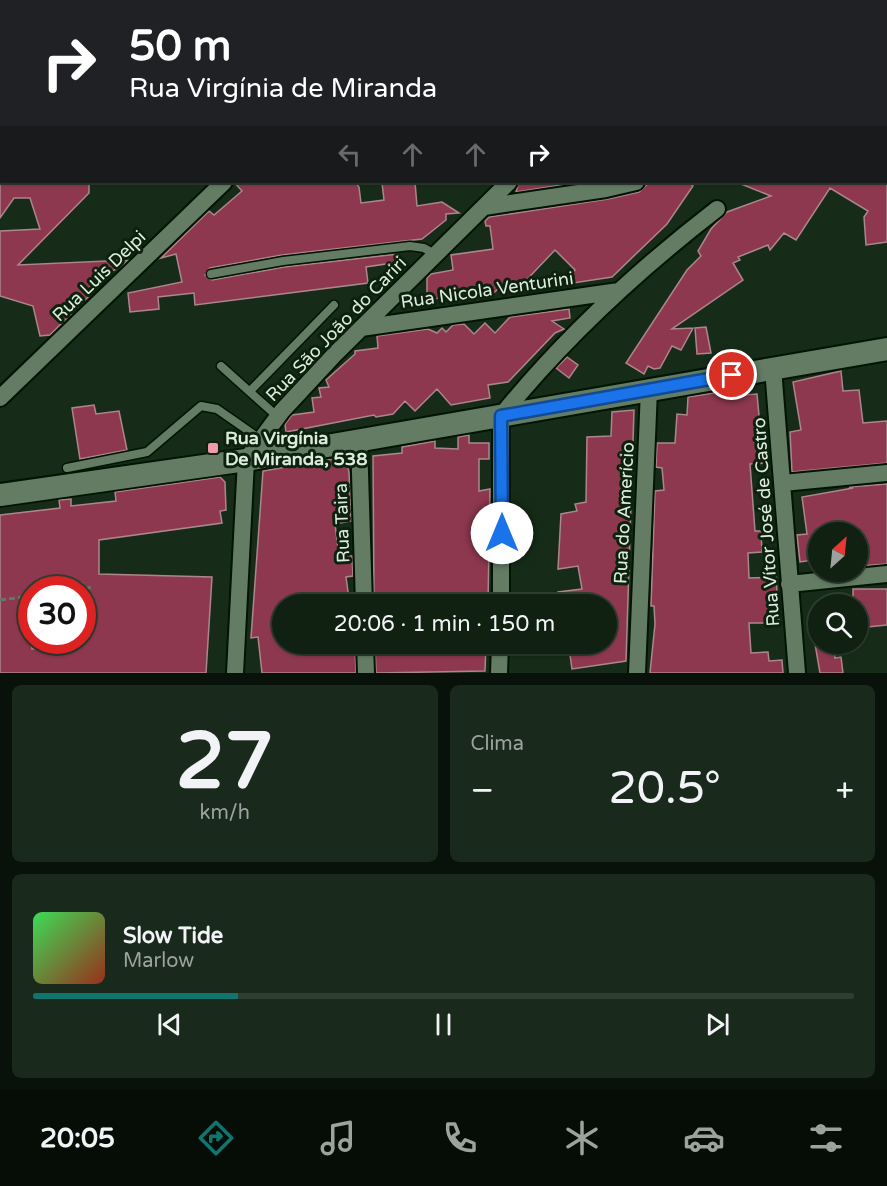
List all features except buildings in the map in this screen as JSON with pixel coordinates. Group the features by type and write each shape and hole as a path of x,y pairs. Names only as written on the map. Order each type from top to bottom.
{"street":[{"name":"Rua Luis Delpi","path":"0,398 223,183"},
{"name":"Rua São João do Cariri","path":"246,460 278,417 361,328 508,183"},
{"path":"484,207 632,183"},
{"path":"501,594 501,416 549,360 642,269 717,209"},
{"name":"Rua Nicola Venturini","path":"361,328 620,291"},
{"path":"0,495 246,460 887,349"},
{"name":"Rua Vítor José de Castro","path":"773,368 797,673"},
{"name":"Rua do Amerício","path":"637,673 649,390"},
{"name":"Rua Taira","path":"359,440 364,594"},
{"path":"235,673 246,460"},
{"path":"783,483 887,473"},
{"path":"789,584 887,574"},
{"path":"365,654 366,673"},
{"path":"499,673 500,654"}],"lane":[{"path":"212,274 283,261 410,246 424,248 434,254"},
{"path":"250,392 334,305"},
{"path":"221,366 278,417"},
{"path":"67,468 147,452 201,406 217,409 260,439"}],"path":[{"path":"0,600 18,598"}],"place":[{"name":"Rua Virgínia De Miranda, 538","path":"213,448"}],"route":[{"path":"502,533 501,416 732,375"}]}
